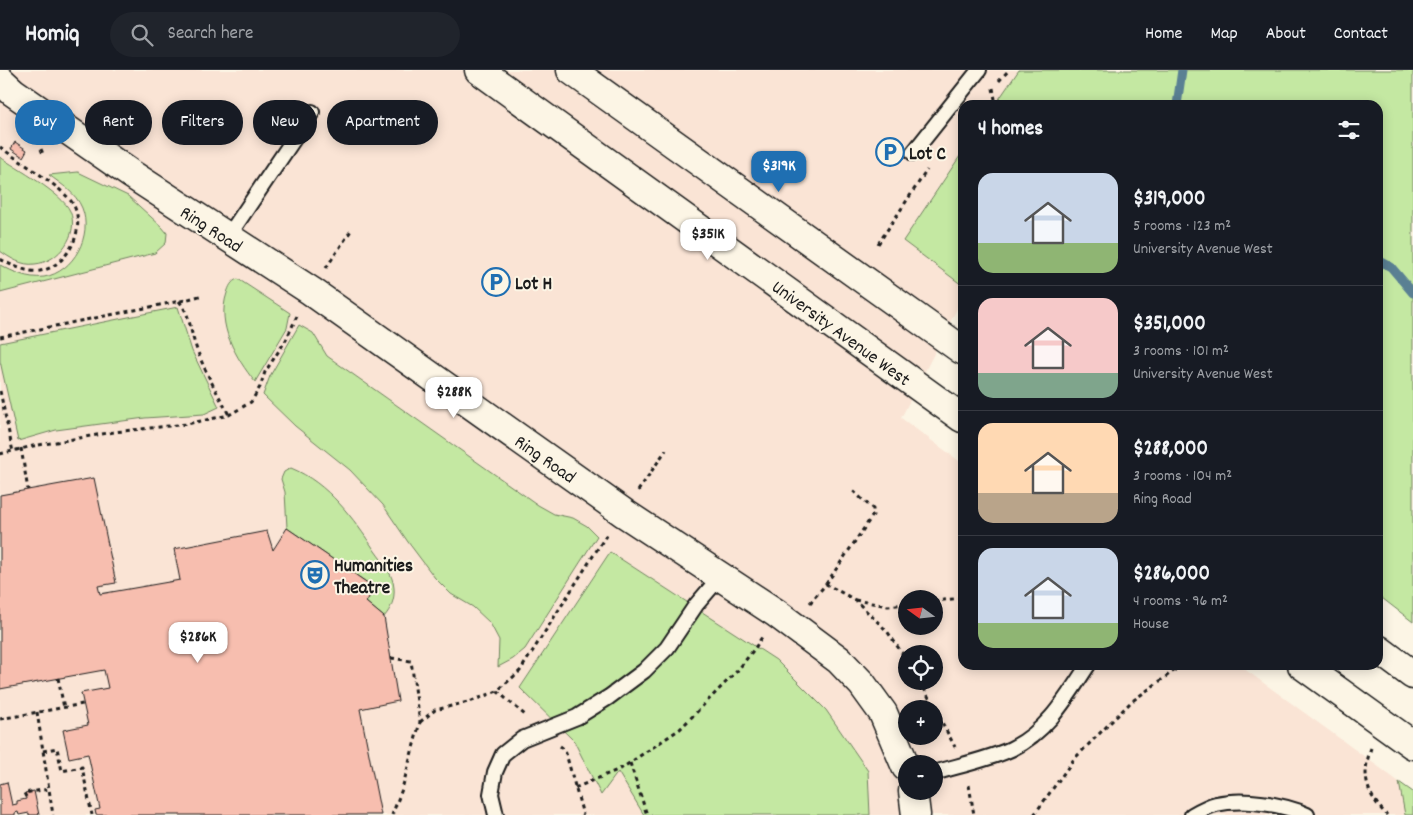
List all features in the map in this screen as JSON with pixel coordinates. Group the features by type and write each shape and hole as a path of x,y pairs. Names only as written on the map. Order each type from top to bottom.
{"main road":[{"name":"University Avenue West","path":"479,70 958,415"},
{"path":"570,70 958,347"},
{"name":"Ring Road","path":"0,80 13,92 131,174 310,291 624,513 776,613 839,660 862,684 883,713 901,755"},
{"path":"1383,654 1413,675"},
{"path":"1309,670 1413,745"},
{"path":"914,800 916,815"}],"lane":[{"path":"913,153 979,70"},
{"path":"227,238 290,145"},
{"path":"496,815 491,794 495,772 503,754 522,739 577,717 609,697 644,671 667,648 696,605 720,577"},
{"path":"943,769 1010,750 1030,739 1059,708 1085,670"},
{"path":"1192,815 1215,804 1241,801 1286,808 1307,815"}],"path":[{"path":"994,88 995,100"},
{"path":"0,147 57,188 73,203 78,217 78,233 73,246 51,267 39,271 24,270 0,259"},
{"path":"41,149 43,154"},
{"path":"878,244 931,165"},
{"path":"325,269 352,229"},
{"path":"0,337 203,295"},
{"path":"179,301 188,312 194,343 229,415"},
{"path":"0,454 22,448 114,432 187,424 229,415 251,402 260,387 265,372 286,340"},
{"path":"0,394 13,452"},
{"path":"22,448 28,490"},
{"path":"647,478 666,450"},
{"path":"776,613 809,605 826,584 873,515 873,509 852,490"},
{"path":"420,722 435,710 472,701 497,691 520,671 601,544"},
{"path":"826,584 855,600 886,631 898,648"},
{"path":"943,600 958,598"},
{"path":"855,600 888,606 898,605"},
{"path":"575,788 630,762 680,729 738,670 756,648"},
{"path":"391,658 411,661 420,722 402,789 392,815"},
{"path":"1034,815 1074,759 1131,702 1175,670"},
{"path":"58,678 64,708"},
{"path":"497,691 565,750 583,815"},
{"path":"0,719 83,704"},
{"path":"38,712 53,815"},
{"path":"1371,747 1366,762 1366,779 1371,795 1387,815"},
{"path":"43,751 58,748 62,771 82,767 92,815"},
{"path":"630,762 646,815"},
{"path":"26,797 24,793 49,789"}],"shaded area":[{"path":"0,70 1066,70 1052,100 958,100 958,307 901,418 958,460 958,670 1246,670 1413,792 1413,815 0,815"}],"green space":[{"path":"1019,70 1413,70 1413,622 1383,599 1383,100 998,100"},
{"path":"0,157 49,189 66,204 70,211 72,229 70,237 59,252 44,262 35,264 21,263 0,251"},
{"path":"958,159 958,282 903,241"},
{"path":"78,172 128,196 167,233 166,243 155,253 0,293 0,265 26,276 44,277 55,274 64,268 78,251 85,229 82,208 72,193 49,175"},
{"path":"238,279 290,313 287,328 255,382 235,352 226,329 224,317 227,293 232,283"},
{"path":"178,307 192,351 219,407 204,414 145,418 56,430 18,441 0,361 0,343"},
{"path":"299,325 313,333 327,356 538,505 554,514 573,518 587,526 597,536 525,649 513,659 498,667 499,640 490,623 473,607 451,594 435,578 383,505 350,470 295,426 263,395 270,376"},
{"path":"291,468 317,483 339,503 387,568 392,578 394,596 389,611 384,617 366,602 375,588 287,528 285,492 281,479 284,472"},
{"path":"610,552 776,660 826,710 868,771 870,815 644,815 618,772 601,795 574,741 520,688"},
{"path":"1399,782 1413,792 1413,815 1405,815"}],"building":[{"path":"15,142 15,145 20,145 27,150 23,157 11,149"},
{"path":"94,478 116,583 98,586 100,594 180,580 174,549 267,531 273,550 287,528 375,588 366,602 384,617 398,701 360,709 381,815 96,815 95,810 100,809 88,754 69,758 63,730 88,725 81,693 108,688 104,670 0,689 0,495"},
{"path":"7,782 12,805 17,804 17,801 26,799 25,793 34,791 39,815 29,815 29,813 19,815 18,812 15,815 0,815 0,784"}],"waterway":[{"path":"1178,100 1182,70"},
{"path":"1383,263 1391,267 1413,293"}],"place":[{"name":"Lot C","path":"890,152"},
{"name":"Lot H","path":"496,282"},
{"name":"Humanities Theatre","path":"315,575"}]}
